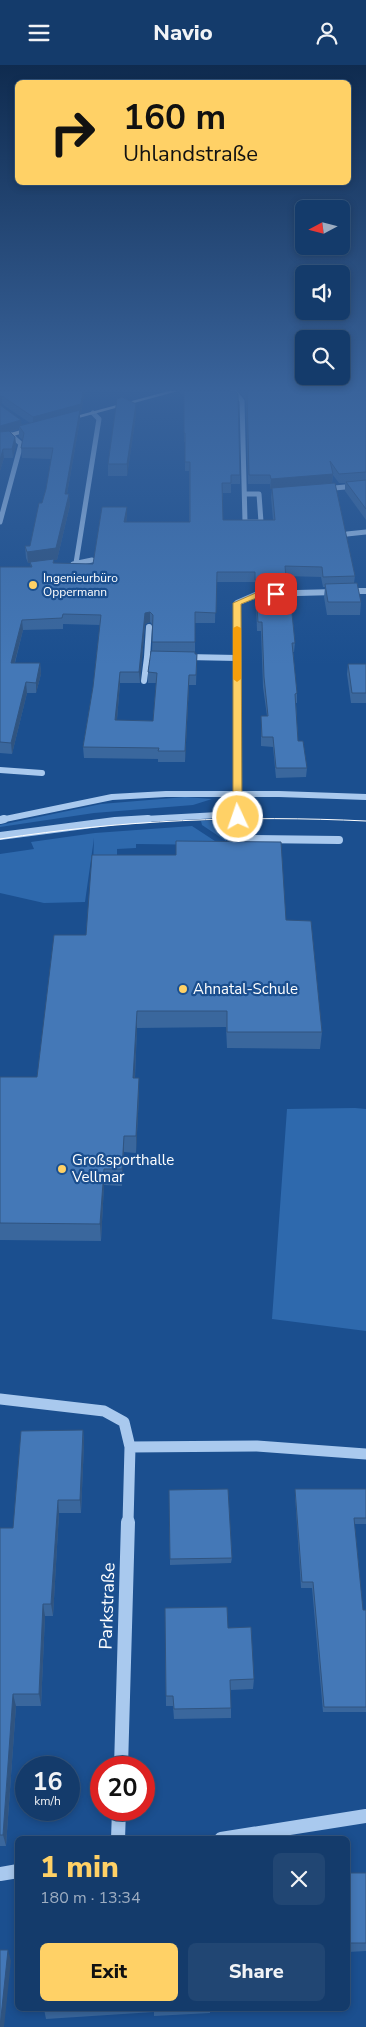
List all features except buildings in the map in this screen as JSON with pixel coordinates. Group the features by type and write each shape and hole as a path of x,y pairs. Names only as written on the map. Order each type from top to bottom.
{"street":[{"path":"0,522 11,483"},
{"path":"76,563 89,483"},
{"path":"245,483 245,522 261,522 259,495"},
{"path":"318,489 366,485"},
{"path":"245,494 269,494"},
{"path":"347,534 366,532"},
{"path":"67,565 92,559"},
{"path":"339,840 244,839 237,814 236,793 237,603 258,595 366,591"},
{"path":"144,681 149,627"},
{"path":"147,657 167,657"},
{"path":"177,657 237,658"},
{"path":"0,770 42,773"},
{"path":"0,820 112,797 166,793 366,797"},
{"path":"0,836 115,821 237,814"},
{"name":"Parkstraße","path":"0,1399 104,1411 124,1422 130,1447 121,1756"},
{"path":"130,1447 257,1446 366,1454"},
{"path":"239,1836 366,1815"},
{"path":"118,1836 119,1821"},
{"path":"0,1874 15,1872"}],"shaded area":[{"path":"185,797 212,799 193,805 94,813 0,827 0,825 101,804"},
{"path":"226,820 226,841 202,825 201,821"},
{"path":"192,826 221,845 136,844 136,848 117,849 117,865 93,866 94,838 85,902 44,903 0,893 0,854 34,849 31,842 95,833"},
{"path":"287,1109 366,1109 366,1331 272,1319"}],"tram line":[{"path":"0,839 137,823 228,819 366,821"}],"slow traffic":[{"path":"237,628 237,679"}],"place":[{"name":"Ingenieurbüro Oppermann","path":"33,585"},
{"name":"Ahnatal-Schule","path":"183,989"},
{"name":"Großsporthalle Vellmar","path":"62,1169"}],"route":[{"path":"238,817 236,793 237,603 258,595 276,594"}]}
